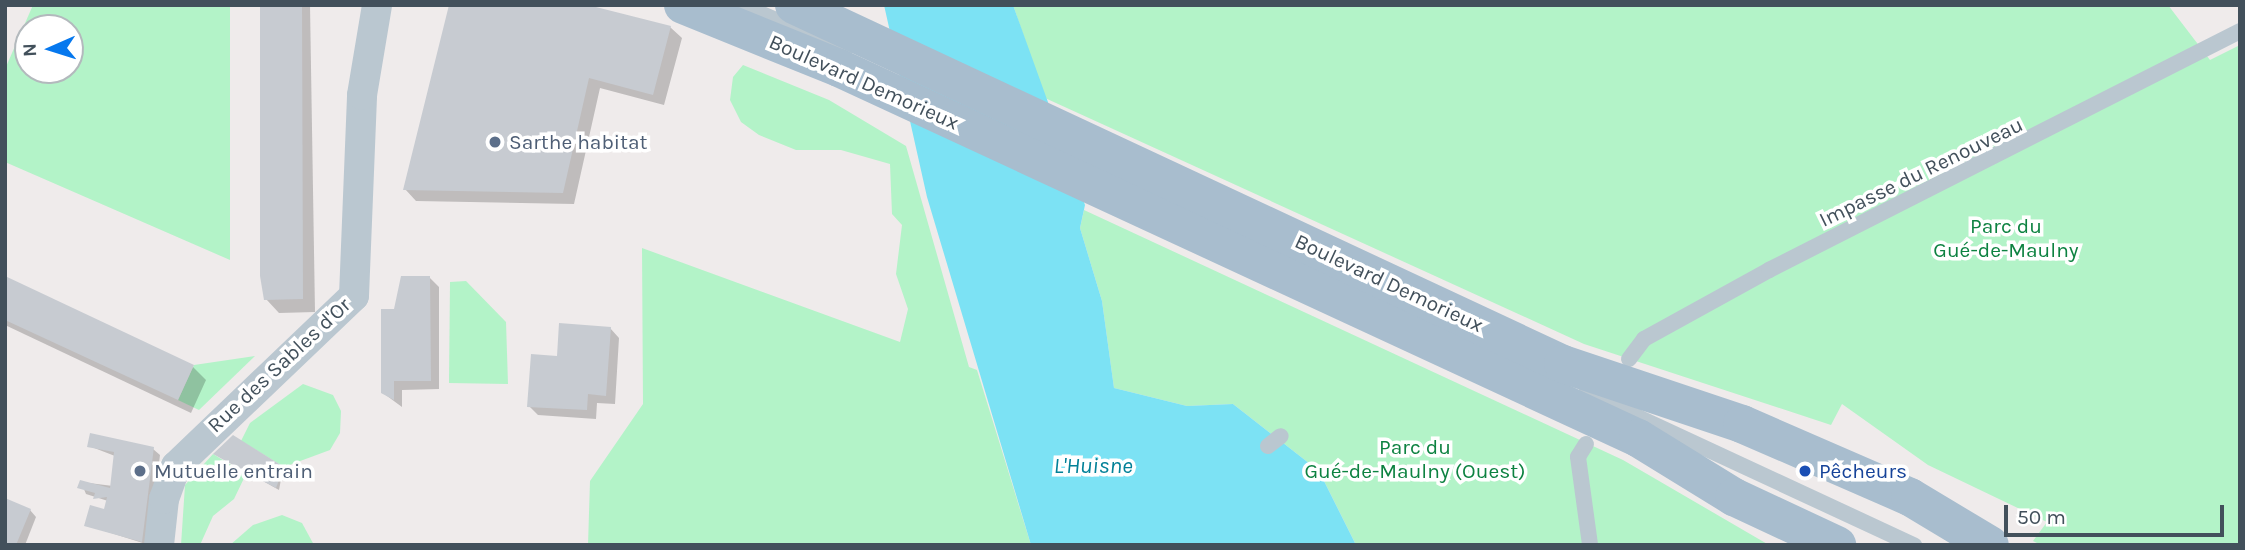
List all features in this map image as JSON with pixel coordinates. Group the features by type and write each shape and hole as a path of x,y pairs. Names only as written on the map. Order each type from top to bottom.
{"main road":[{"name":"Boulevard Demorieux","path":"683,5 824,34 1211,222 1638,438 1734,497 1837,545"},
{"name":"Boulevard Demorieux","path":"824,34 1211,222 1563,364 1742,424 1910,497 1990,545"}],"street":[{"name":"Rue des Sables d'Or","path":"159,545 164,499 176,466 354,296 362,95 377,5"}],"lane":[{"path":"741,5 824,34"},
{"name":"Impasse du Renouveau","path":"1629,359 1644,339 1769,270 2240,31"},
{"path":"1211,222 1914,545"},
{"path":"1582,451 1590,545"}],"green space":[{"path":"33,5 230,5 230,260 5,162 5,69 14,48 14,84 84,84 84,14 29,14"},
{"name":"Parc du Gué-de-Maulny","path":"1013,5 2168,5 2210,60 2240,45 2240,545 2041,545 2033,541 2047,522 1928,465 1842,404 1831,425 1584,344 1045,98"},
{"path":"743,65 829,100 906,146 969,367 977,370 1031,545 588,545 590,481 643,404 642,248 900,342 908,309 896,274 902,225 892,214 890,164 841,150 796,150 759,135 741,122 730,100 733,77"},
{"name":"Parc du Gué-de-Maulny (Ouest)","path":"1084,210 1623,460 1769,545 1356,545 1319,471 1233,404 1187,406 1114,388 1102,301 1080,228"},
{"path":"466,281 506,322 508,384 449,383 450,282"},
{"path":"255,356 199,410 178,400 194,365"},
{"path":"303,384 333,395 341,411 340,433 330,450 284,467 241,441 250,423"},
{"path":"213,454 246,474 234,499 213,516 200,545 181,545 185,485"},
{"path":"282,515 302,523 314,545 230,545 253,525"}],"water":[{"name":"L'Huisne","path":"884,5 1013,5 1085,205 1080,228 1102,301 1114,388 1187,406 1233,404 1319,471 1356,545 1031,545 927,197"}],"building":[{"path":"260,5 302,5 303,299 264,300 260,276"},
{"name":"Sarthe habitat","path":"449,5 588,5 671,26 653,95 589,78 563,193 403,190"},
{"path":"5,276 194,365 178,400 5,320"},
{"path":"401,276 430,276 431,381 394,381 394,400 381,393 381,309 394,309"},
{"path":"559,323 611,327 606,396 588,394 587,410 527,407 531,354 557,356"},
{"path":"90,433 154,447 142,542 84,526 90,505 104,509 107,497 93,499 95,493 77,488 80,480 110,488 114,452 87,447"},
{"path":"233,435 284,467 276,488 213,454"},
{"path":"5,498 31,509 16,545 5,545"}],"place":[{"name":"Sarthe habitat","path":"495,142"},
{"name":"Mutuelle entrain","path":"140,471"},
{"name":"Pêcheurs","path":"1805,471"}]}
